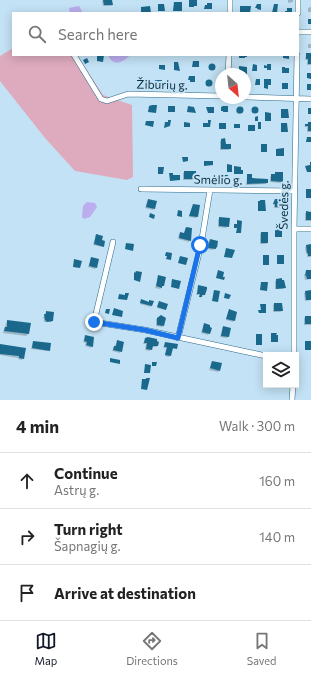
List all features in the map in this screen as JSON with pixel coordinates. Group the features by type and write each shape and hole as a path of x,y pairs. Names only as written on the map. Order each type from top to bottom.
{"street":[{"path":"230,0 230,12"},
{"path":"298,0 298,12"},
{"path":"299,32 311,32"},
{"name":"Žiburių g.","path":"75,56 101,99 104,100 111,100 128,94 215,96"},
{"path":"228,68 229,56"},
{"name":"Švedės g.","path":"294,352 294,229 297,56"},
{"path":"251,96 311,99"},
{"name":"Smėlio g.","path":"141,189 295,190"},
{"path":"178,338 200,245 210,190"},
{"path":"294,229 311,229"},
{"path":"113,242 94,322 145,330 263,355"},
{"path":"292,400 293,388"}],"shaded area":[{"path":"79,6 82,12 70,12 69,8"},
{"path":"12,49 12,56 78,56 103,95 132,105 133,177 127,180 75,171 45,138 0,81 0,56"},
{"path":"108,56 129,56 121,62 115,62"},
{"path":"87,202 95,203 97,207 90,217 84,219 82,217 83,206"}],"building":[{"path":"103,0 112,0 113,5 104,5"},
{"path":"189,0 197,0 197,6 189,7"},
{"path":"174,2 182,2 182,11 173,11"},
{"path":"207,3 212,3 212,9 204,9"},
{"path":"158,4 164,4 165,11 158,11"},
{"path":"257,4 261,4 261,10 255,8"},
{"path":"274,4 278,4 277,12 272,12"},
{"path":"150,6 151,12 141,12 141,7"},
{"path":"240,6 251,6 250,12 240,12"},
{"path":"287,8 292,8 292,12 285,12 287,11"},
{"path":"308,19 311,19 311,24 308,24"},
{"path":"306,53 311,53 311,64 308,64"},
{"path":"97,56 104,56 103,62 97,61"},
{"path":"239,56 247,56 245,58 239,58"},
{"path":"283,56 289,56 289,59 283,58"},
{"path":"87,58 89,62 85,64 83,60"},
{"path":"193,61 199,61 199,67 192,67"},
{"path":"174,62 178,62 180,71 174,70"},
{"path":"209,64 215,64 215,70 209,70"},
{"path":"253,64 257,65 257,71 252,71"},
{"path":"267,64 271,64 271,70 264,68 264,65 267,66"},
{"path":"159,65 165,65 165,70 159,69"},
{"path":"239,66 247,67 247,68 239,68"},
{"path":"282,67 289,68 289,73 282,73"},
{"path":"307,73 311,73 311,79 307,78"},
{"path":"189,76 195,76 195,82 190,82 190,80 188,80"},
{"path":"209,79 213,83 209,87 205,83"},
{"path":"256,79 260,79 260,85 255,85"},
{"path":"264,79 271,79 271,85 268,85 268,89 264,88"},
{"path":"155,80 162,80 161,88 154,87"},
{"path":"171,83 177,84 177,88 171,88 171,91 167,90 167,86 171,86"},
{"path":"282,83 288,83 288,89 282,89"},
{"path":"307,84 311,84 311,90 307,90"},
{"path":"157,105 156,113 148,112 149,106"},
{"path":"168,106 175,106 175,112 168,112"},
{"path":"188,106 194,107 196,113 187,112"},
{"path":"228,106 228,112 221,111 221,107"},
{"path":"240,106 243,107 243,113 240,114 237,113 236,110 237,107"},
{"path":"255,106 258,107 258,113 255,114 252,113 251,110 252,107"},
{"path":"206,107 214,107 214,113 208,113"},
{"path":"308,108 311,108 311,114 308,114"},
{"path":"281,109 288,109 289,118 281,118"},
{"path":"265,112 271,113 271,121 265,121"},
{"path":"258,116 258,121 255,121 255,117"},
{"path":"168,120 171,120 170,126 164,128 165,122 168,122"},
{"path":"208,120 211,120 210,127 203,127 203,123 208,123"},
{"path":"146,121 154,121 153,127 145,125"},
{"path":"184,122 190,123 190,127 184,127"},
{"path":"258,122 261,122 261,129 258,129"},
{"path":"308,122 311,122 311,131 308,131 308,126 305,126"},
{"path":"219,123 226,123 226,129 219,129"},
{"path":"281,123 287,123 288,132 281,132"},
{"path":"234,124 240,124 240,128 234,128"},
{"path":"248,125 255,125 255,131 248,131"},
{"path":"307,137 311,137 311,142 306,142"},
{"path":"225,138 226,144 231,144 231,149 221,149 221,139"},
{"path":"261,144 267,144 267,152 261,152"},
{"path":"284,148 284,156 276,156 276,149"},
{"path":"182,157 188,157 188,161 183,162"},
{"path":"204,161 213,161 213,165 204,166"},
{"path":"310,162 311,172 307,172 305,166 310,165"},
{"path":"227,164 232,165 232,172 227,172"},
{"path":"234,166 241,167 243,174 234,174"},
{"path":"158,167 164,167 163,174 158,174"},
{"path":"184,171 196,171 196,179 184,179"},
{"path":"275,172 283,172 283,182 271,181 271,174 275,174"},
{"path":"169,173 173,173 173,175 180,175 180,180 170,181"},
{"path":"247,174 252,174 252,178 268,179 268,183 247,184"},
{"path":"216,175 228,175 228,184 216,184"},
{"path":"306,189 311,189 311,198 306,198"},
{"path":"148,199 157,201 155,209 146,207"},
{"path":"275,199 284,199 285,207 275,207 275,204 273,204"},
{"path":"265,200 266,211 258,211 258,201"},
{"path":"193,204 200,205 198,217 189,216"},
{"path":"178,210 182,211 182,217 177,216"},
{"path":"306,211 311,212 311,220 306,220"},
{"path":"150,213 155,215 154,219 149,217"},
{"path":"219,217 230,218 229,227 219,226"},
{"path":"237,220 242,221 241,233 236,233 237,228 234,228 234,224 237,224"},
{"path":"186,227 192,228 191,241 179,238 180,232 184,233"},
{"path":"275,229 282,229 282,237 275,237"},
{"path":"261,232 268,232 268,243 261,243"},
{"path":"96,234 103,236 102,240 105,241 104,247 94,244"},
{"path":"210,239 218,241 216,249 208,248"},
{"path":"126,243 134,244 133,251 125,249"},
{"path":"311,244 311,256 308,256 306,245"},
{"path":"226,248 235,250 232,258 224,257"},
{"path":"166,252 172,253 171,260 166,259"},
{"path":"263,255 269,255 269,265 263,265"},
{"path":"277,255 284,255 284,264 277,264"},
{"path":"180,256 188,258 186,265 178,263"},
{"path":"91,257 99,259 97,268 89,266"},
{"path":"74,259 82,261 80,268 73,267"},
{"path":"218,270 224,272 224,280 216,278"},
{"path":"306,270 311,270 311,279 307,279 306,275 305,276"},
{"path":"136,271 142,272 140,282 134,280 134,272 135,273"},
{"path":"158,275 166,277 162,288 156,286"},
{"path":"282,278 286,288 276,289 276,279"},
{"path":"172,279 181,281 179,289 171,287"},
{"path":"261,282 268,282 267,291 260,290"},
{"path":"198,285 207,287 205,295 202,295 202,297 199,297 200,294 197,294"},
{"path":"214,290 220,291 218,302 212,301"},
{"path":"311,290 311,300 306,300 305,291"},
{"path":"125,293 129,293 127,300 118,299 119,294 125,295"},
{"path":"225,293 231,295 229,299 224,298"},
{"path":"141,299 149,302 149,300 154,301 152,306 140,303"},
{"path":"159,301 168,304 166,310 157,307"},
{"path":"274,303 282,303 283,311 274,311"},
{"path":"260,304 266,304 266,313 259,313 258,310 261,310"},
{"path":"114,308 123,311 122,317 112,315"},
{"path":"106,309 110,309 109,314 105,313"},
{"path":"229,309 237,312 235,321 226,319"},
{"path":"46,311 54,312 53,321 47,322 45,320 44,314 46,314"},
{"path":"161,315 166,318 164,326 157,325 157,318"},
{"path":"305,316 311,316 311,324 305,324"},
{"path":"7,320 31,323 29,334 4,331 5,327 7,327"},
{"path":"204,323 210,325 212,328 210,334 202,332"},
{"path":"223,326 231,328 229,337 221,336"},
{"path":"271,333 277,333 276,335 278,335 278,342 271,342"},
{"path":"256,334 262,334 262,345 256,345"},
{"path":"85,335 94,337 93,347 86,345 87,342 84,341"},
{"path":"148,337 157,339 159,342 158,346 153,346 152,350 146,349 147,343 144,343 145,338"},
{"path":"117,340 124,342 122,352 113,350 114,346 116,346"},
{"path":"33,341 51,343 50,351 32,348"},
{"path":"305,341 311,341 311,350 305,350"},
{"path":"165,342 178,344 177,349 173,348 171,356 165,355 167,347 164,347"},
{"path":"0,344 26,348 24,359 19,358 19,356 0,354"},
{"path":"110,358 120,360 120,364 110,362"},
{"path":"212,361 222,363 220,371 210,368"},
{"path":"152,362 157,362 156,366 152,366"},
{"path":"145,364 151,365 150,373 144,373"},
{"path":"150,378 147,390 141,389 142,379"}],"route":[{"path":"94,322 145,330 178,338 200,245"}]}
